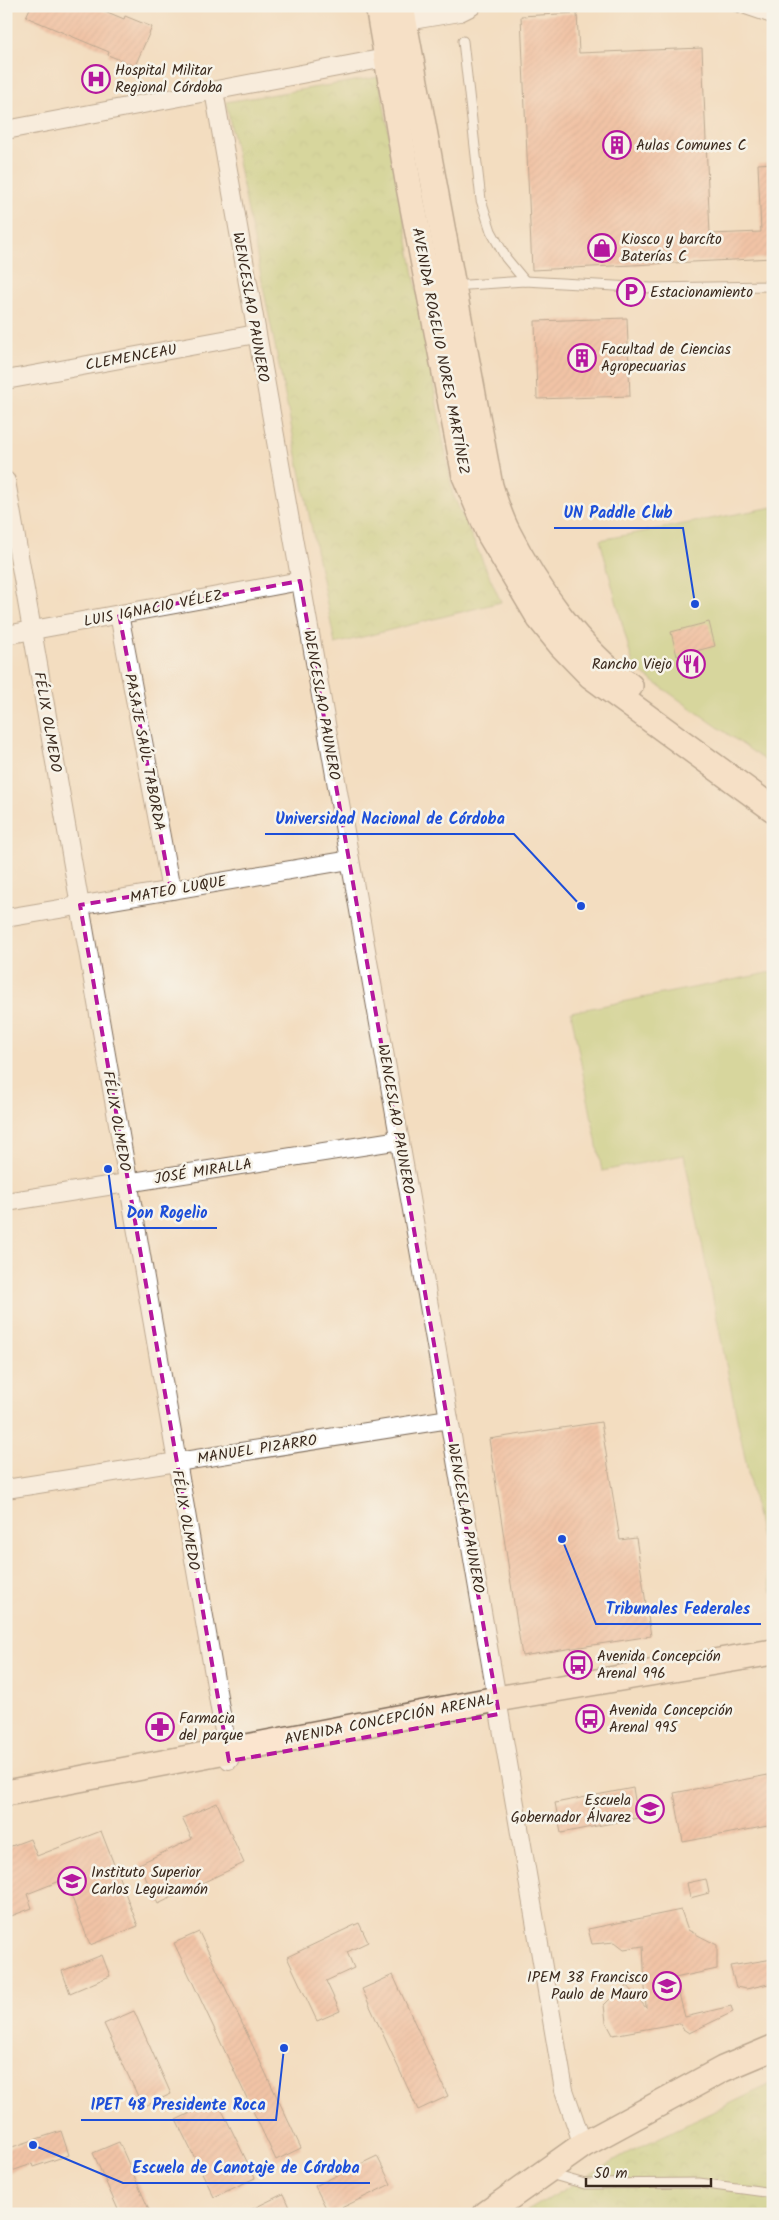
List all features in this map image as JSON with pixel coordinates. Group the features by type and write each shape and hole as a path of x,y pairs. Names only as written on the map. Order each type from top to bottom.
{"main road":[{"name":"AVENIDA ROGELIO NORES MARTÍNEZ","path":"391,15 410,54 442,287 465,476 494,542 540,619 561,645 596,680 773,808"},
{"name":"AVENIDA ROGELIO NORES MARTÍNEZ","path":"391,15 386,58 490,486 507,532 544,595 582,640 626,683 773,787"},
{"name":"AVENIDA CONCEPCIÓN ARENAL","path":"6,1793 498,1706 773,1652"},
{"name":"AVENIDA CONCEPCIÓN ARENAL","path":"498,1706 773,1665"},
{"name":"AVENIDA CONCEPCIÓN ARENAL","path":"6,1804 228,1755"},
{"path":"486,2214 583,2145 723,2069 769,2052"}],"street":[{"path":"391,15 460,12 472,6"},
{"path":"6,130 410,54"},
{"name":"WENCESLAO PAUNERO","path":"214,91 449,1419 564,2090 583,2145"},
{"name":"CLEMENCEAU","path":"6,380 256,334"},
{"name":"FÉLIX OLMEDO","path":"6,481 228,1755"},
{"name":"LUIS IGNACIO VÉLEZ","path":"6,635 300,580"},
{"name":"PASAJE SAÚL TABORDA","path":"119,614 171,890"},
{"name":"MATEO LUQUE","path":"6,918 350,860"},
{"name":"JOSÉ MIRALLA","path":"6,1202 400,1140"},
{"name":"MANUEL PIZARRO","path":"6,1489 449,1419"}],"lane":[{"path":"735,6 773,19"},
{"path":"463,41 481,200 491,231 506,258 525,282"},
{"path":"442,287 525,282 651,288 773,286"},
{"path":"544,2172 585,2184 699,2183 773,2192"}],"highlighted area":[{"path":"300,581 499,1714 229,1761 80,905 171,890 119,614"}],"green space":[{"path":"379,77 453,495 501,602 335,644 226,102"},
{"path":"773,507 773,766 634,668 600,540"},
{"path":"773,972 772,1592 684,1155 602,1171 571,1012"},
{"path":"773,2083 773,2214 522,2214 625,2154"}],"building":[{"path":"31,6 93,6 124,19 125,16 152,27 135,66 108,55 109,52 26,17"},
{"name":"Aulas Comunes C","path":"577,13 579,53 702,48 710,234 761,232 758,164 773,163 773,258 532,270 521,16"},
{"name":"Facultad de Ciencias Agropecuarias","path":"627,318 630,396 537,399 535,321"},
{"path":"709,622 715,646 677,656 671,632"},
{"path":"601,1422 620,1540 636,1538 651,1636 522,1656 489,1439"},
{"path":"768,1775 773,1800 773,1825 683,1842 674,1793"},
{"path":"633,1788 638,1818 561,1833 555,1803"},
{"path":"217,1803 244,1863 158,1904 139,1864 192,1839 182,1818"},
{"path":"101,1831 138,1926 90,1945 65,1879 27,1894 32,1908 6,1918 6,1848 30,1839 37,1856"},
{"path":"706,1879 709,1893 690,1898 687,1883"},
{"path":"681,1910 688,1930 717,1945 717,1969 675,1978 685,2017 731,2006 733,2012 689,2033 679,2023 613,2035 606,2022 604,2005 611,1998 628,1986 646,2008 643,1946 624,1949 615,1942 592,1944 588,1929"},
{"path":"359,1923 368,1942 347,1952 354,1968 326,1981 340,2011 317,2021 287,1957"},
{"path":"199,1932 301,2148 276,2160 174,1943"},
{"path":"102,1955 110,1976 70,1993 62,1971"},
{"path":"773,1959 773,1983 746,1989 736,1987 730,1966"},
{"path":"393,1975 448,2096 418,2110 362,1989"},
{"path":"134,2011 171,2094 143,2107 104,2024"},
{"path":"217,2100 255,2178 214,2197 176,2120"},
{"path":"61,2131 69,2155 33,2167 32,2164 6,2173 6,2149"},
{"path":"119,2142 151,2214 120,2214 93,2153"},
{"path":"377,2156 391,2184 329,2214 315,2186"},
{"path":"283,2194 292,2214 242,2214"}],"place":[{"name":"Hospital Militar Regional Córdoba","path":"96,79"},
{"name":"Aulas Comunes C","path":"617,145"},
{"name":"Kiosco y barcíto Baterías C","path":"602,248"},
{"name":"Estacionamiento","path":"631,292"},
{"name":"Facultad de Ciencias Agropecuarias","path":"582,358"},
{"name":"UN Paddle Club","path":"695,604"},
{"name":"Rancho Viejo","path":"691,664"},
{"name":"Universidad Nacional de Córdoba","path":"581,906"},
{"name":"Don Rogelio","path":"108,1169"},
{"name":"Tribunales Federales","path":"562,1539"},
{"name":"Avenida Concepción Arenal 996","path":"578,1665"},
{"name":"Avenida Concepción Arenal 995","path":"590,1719"},
{"name":"Farmacia del parque","path":"160,1727"},
{"name":"Escuela Gobernador Álvarez","path":"650,1809"},
{"name":"Instituto Superior Carlos Leguizamón","path":"72,1881"},
{"name":"IPEM 38 Francisco Paulo de Mauro","path":"667,1986"},
{"name":"IPET 48 Presidente Roca","path":"284,2048"},
{"name":"Escuela de Canotaje de Córdoba","path":"33,2145"}]}
